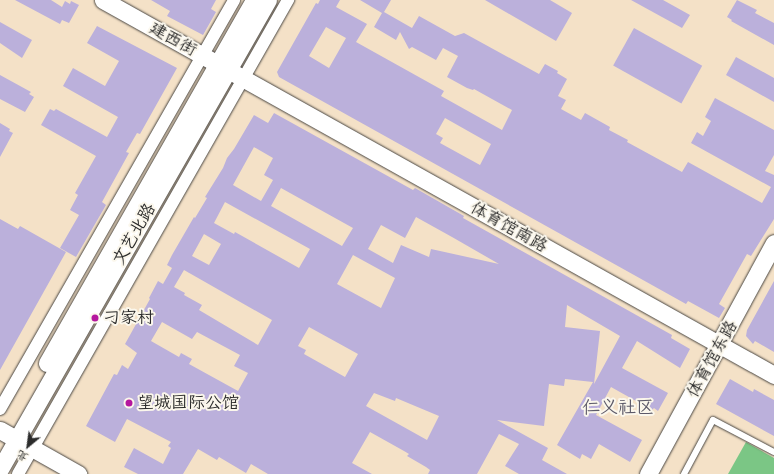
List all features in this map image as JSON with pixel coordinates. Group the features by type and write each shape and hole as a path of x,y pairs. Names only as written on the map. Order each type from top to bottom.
{"street":[{"name":"建西街","path":"103,0 243,78"},
{"path":"0,409 234,0"},
{"name":"文艺北路","path":"223,66 254,0"},
{"name":"文艺北路","path":"0,469 6,437 223,66 268,0"},
{"path":"18,474 288,0"},
{"name":"体育馆南路","path":"243,78 774,375"},
{"name":"体育馆东路","path":"648,474 774,244"},
{"path":"6,437 32,449 78,474"}],"lane":[{"path":"684,474 713,420 774,452"}],"green space":[{"path":"746,442 774,458 774,474 728,474"}],"building":[{"path":"15,0 51,0 62,7 65,1 70,4 71,1 79,5 69,23 62,20 60,24"},
{"path":"151,0 216,0 211,9 216,12 203,35 167,16 170,11"},
{"path":"320,0 340,0 336,7 367,24 356,42 444,91 441,96 502,130 512,110 474,89 467,88 447,77 458,56 443,48 436,60 412,47 409,49 400,32 396,40 374,27 382,13 360,0 391,0 384,12 412,28 419,16 455,36 464,33 539,74 545,64 558,71 557,73 567,79 558,96 566,100 561,109 581,120 585,113 610,127 609,130 628,140 627,142 682,172 688,162 762,203 771,187 691,143 697,132 703,136 711,121 705,117 715,98 774,130 774,155 765,171 774,175 774,219 751,256 747,254 719,304 725,308 719,318 688,301 686,304 279,77 277,72 316,3 318,4","holes":["326,27 346,38 329,68 309,56","445,118 491,144 480,165 440,143 443,138 436,134"]},
{"path":"485,0 550,0 572,13 556,41"},
{"path":"631,0 663,0 690,15 682,28"},
{"path":"737,0 757,10 755,13 774,23 774,45 731,21 732,20 727,17"},
{"path":"0,22 32,40 22,58 0,43"},
{"path":"97,26 177,68 140,134 137,133 126,152 129,153 102,202 106,205 76,257 60,248 79,215 70,210 78,195 75,193 96,156 41,125 50,109 54,111 56,109 107,137 118,117 63,86 73,68 105,86 119,61 87,43"},
{"path":"634,28 702,66 681,103 613,66"},
{"path":"736,57 774,78 774,102 726,75"},
{"path":"0,75 31,92 29,94 34,97 25,112 0,99"},
{"path":"274,113 413,190 415,188 464,216 463,218 672,335 671,338 690,349 680,368 637,341 622,368 668,393 658,411 654,408 652,410 611,387 596,415 642,440 630,462 599,444 591,459 582,454 580,459 557,445 593,382 565,379 564,386 549,384 544,426 497,420 548,448 542,460 567,474 519,474 505,466 519,444 499,434 477,474 428,474 430,470 407,456 409,454 370,432 352,463 372,474 268,474 251,464 246,473 219,457 217,460 198,449 183,474 138,474 124,467 134,448 163,464 171,448 168,446 171,442 127,419 115,442 86,426 114,374 117,375 122,365 128,369 137,353 125,344 150,299 149,298 158,281 163,284 172,268 167,265 172,255 207,198 205,197 223,168 227,158 254,115 268,123","holes":["254,147 273,158 264,175 273,180 261,201 233,185","281,188 353,228 342,246 271,206","225,202 310,249 299,268 235,232 234,234 214,223","416,217 499,264 431,249 429,257 401,245 393,263 368,249 381,225 405,238","204,234 221,244 209,265 192,256","353,255 395,278 381,308 337,284","184,270 272,320 258,345 199,310 202,305 184,295 185,293 174,287","567,305 620,336 594,384 600,331 565,327","162,322 192,339 197,332 240,355 234,366 248,373 238,391 189,364 192,359 181,353 179,357 151,341","309,327 358,354 345,377 304,354 306,350 298,346","374,393 395,401 396,398 439,416 427,440 366,406"]},
{"path":"0,123 10,129 9,131 13,133 0,157"},
{"path":"0,219 18,229 20,226 66,252 0,370"},
{"path":"774,281 774,352 755,341 753,344 746,336 747,330"},
{"path":"730,379 753,392 754,389 774,400 774,436 716,404"}],"place":[{"name":"刁家村","path":"95,318"},
{"name":"望城国际公馆","path":"129,403"}],"district":[{"name":"仁义社区","path":"618,407"}]}
